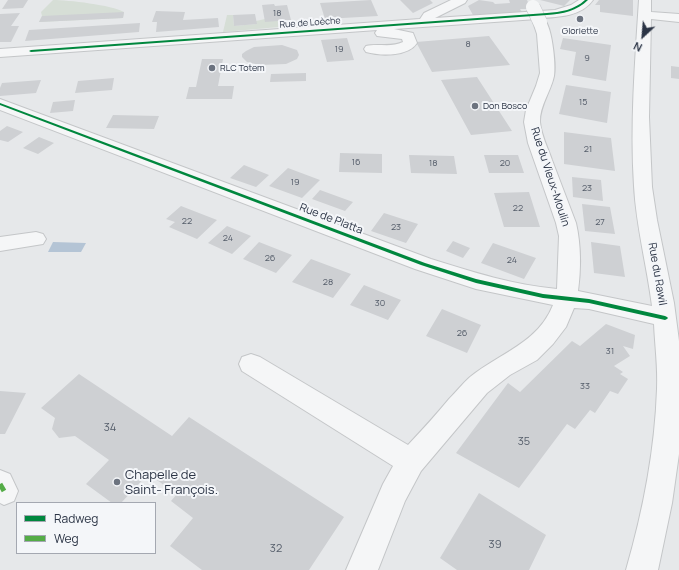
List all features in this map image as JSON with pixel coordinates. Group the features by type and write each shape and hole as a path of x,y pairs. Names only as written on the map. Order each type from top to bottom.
{"street":[{"path":"428,23 427,19 429,16 461,0"},
{"name":"Rue de Loèche","path":"0,53 553,13 576,8 587,0"},
{"name":"Rue du Vieux-Moulin","path":"362,570 393,494 411,462 478,385 501,368 528,353 544,337 558,320 566,300 569,280 569,236 566,223 537,143 532,122 534,110 544,86 547,73 545,41 540,22 532,3"},
{"path":"645,8 679,18"},
{"name":"Rue du Rawil","path":"642,570 659,492 669,415 669,361 665,318 643,188 641,118 645,8"},
{"path":"314,31 345,36 398,33 408,36 410,40 410,43 402,48 371,49"},
{"name":"Rue de Platta","path":"0,104 423,264 476,281 543,296 589,302 665,318"},
{"path":"0,244 36,239"},
{"path":"252,364 411,462"}],"shaded area":[{"path":"53,0 79,2 118,9 124,12 123,18 39,22 42,16 41,12"},
{"path":"227,15 233,15 234,26 256,24 256,21 265,19 278,21 279,27 223,32"}],"water":[{"path":"53,242 86,243 81,252 48,252"}],"building":[{"path":"8,0 28,0 23,8 2,9"},
{"path":"371,0 378,16 325,19 320,3"},
{"path":"400,0 430,0 433,3 413,13"},
{"path":"479,0 493,2 495,4 510,3 509,0 527,0 531,9 520,9 522,12 473,15 468,6"},
{"path":"540,0 570,0 564,6"},
{"path":"599,0 633,0 633,16 600,12 600,5 595,5"},
{"path":"274,4 275,6 287,5 291,20 265,22 262,5"},
{"path":"156,11 185,12 183,20 218,18 219,27 156,32 157,22 152,22"},
{"path":"124,12 123,18 39,22 42,16"},
{"path":"20,13 11,26 19,26 11,42 0,42 0,14"},
{"path":"255,14 257,24 234,26 233,15"},
{"path":"140,23 139,32 25,41 29,30"},
{"path":"489,36 510,65 432,72 416,42"},
{"path":"347,38 354,60 327,62 321,40"},
{"path":"563,38 611,45 606,81 572,75 576,52 560,49"},
{"path":"282,45 297,50 299,55 297,59 286,64 260,65 247,62 242,57 242,54 254,47"},
{"path":"202,59 223,59 218,86 234,86 232,99 186,99 189,87 196,87"},
{"path":"671,66 679,67 679,79 671,78"},
{"path":"306,73 306,81 270,82 271,74"},
{"name":"Don Bosco","path":"477,77 512,131 471,135 441,80"},
{"path":"114,78 112,90 75,93 78,81"},
{"path":"41,80 36,93 0,96 0,88 2,83"},
{"path":"566,85 611,92 607,123 559,114"},
{"path":"75,100 73,111 50,113 53,102"},
{"path":"113,115 159,116 154,129 106,128"},
{"path":"7,126 23,132 8,142 0,140 0,131"},
{"path":"564,132 611,138 615,171 564,164"},
{"path":"39,137 54,143 38,154 23,148"},
{"path":"340,153 382,154 382,173 339,172"},
{"path":"409,155 454,156 457,174 411,173"},
{"path":"484,155 518,155 524,173 489,173"},
{"path":"244,165 269,175 256,187 230,178"},
{"path":"288,168 320,180 302,198 269,186"},
{"path":"572,177 601,180 603,201 573,197"},
{"path":"320,190 353,202 345,211 312,199"},
{"path":"529,192 540,227 504,227 494,193"},
{"path":"582,204 610,207 615,234 585,231"},
{"path":"181,206 217,220 197,239 169,227 175,222 166,219"},
{"path":"384,213 418,224 406,243 371,231"},
{"path":"227,226 251,236 232,254 208,243"},
{"path":"453,241 470,248 463,258 446,251"},
{"path":"259,242 292,255 276,273 243,259"},
{"path":"591,242 620,246 625,277 594,273"},
{"path":"493,243 536,258 524,279 481,263"},
{"path":"311,259 351,274 333,298 292,282"},
{"path":"364,285 401,300 388,320 350,305"},
{"path":"442,309 481,325 467,353 426,336"},
{"path":"606,324 635,335 633,349 623,346 630,356 614,366 623,372 620,374 628,379 618,394 610,391 595,413 590,410 575,429 567,424 519,488 456,453 508,383 520,392 572,341 580,346"},
{"path":"79,374 172,436 189,417 344,517 309,570 202,570 170,546 193,518 171,501 177,494 148,474 122,502 111,502 86,484 109,460 75,436 59,438 52,429 55,418 41,408"},
{"path":"0,391 26,393 5,434 0,434"},
{"path":"479,493 546,535 529,570 457,570 440,558"}],"marked path":[{"path":"0,484 4,491"}],"cycle path":[{"path":"31,51 547,14 569,11 582,5 587,0"},
{"path":"0,104 423,264 476,281 543,296 589,301 665,318"}],"place":[{"name":"Gloriette","path":"580,19"},
{"name":"RLC Totem","path":"212,68"},
{"name":"Don Bosco","path":"475,106"},
{"name":"Chapelle de Saint- François.","path":"117,482"}]}
